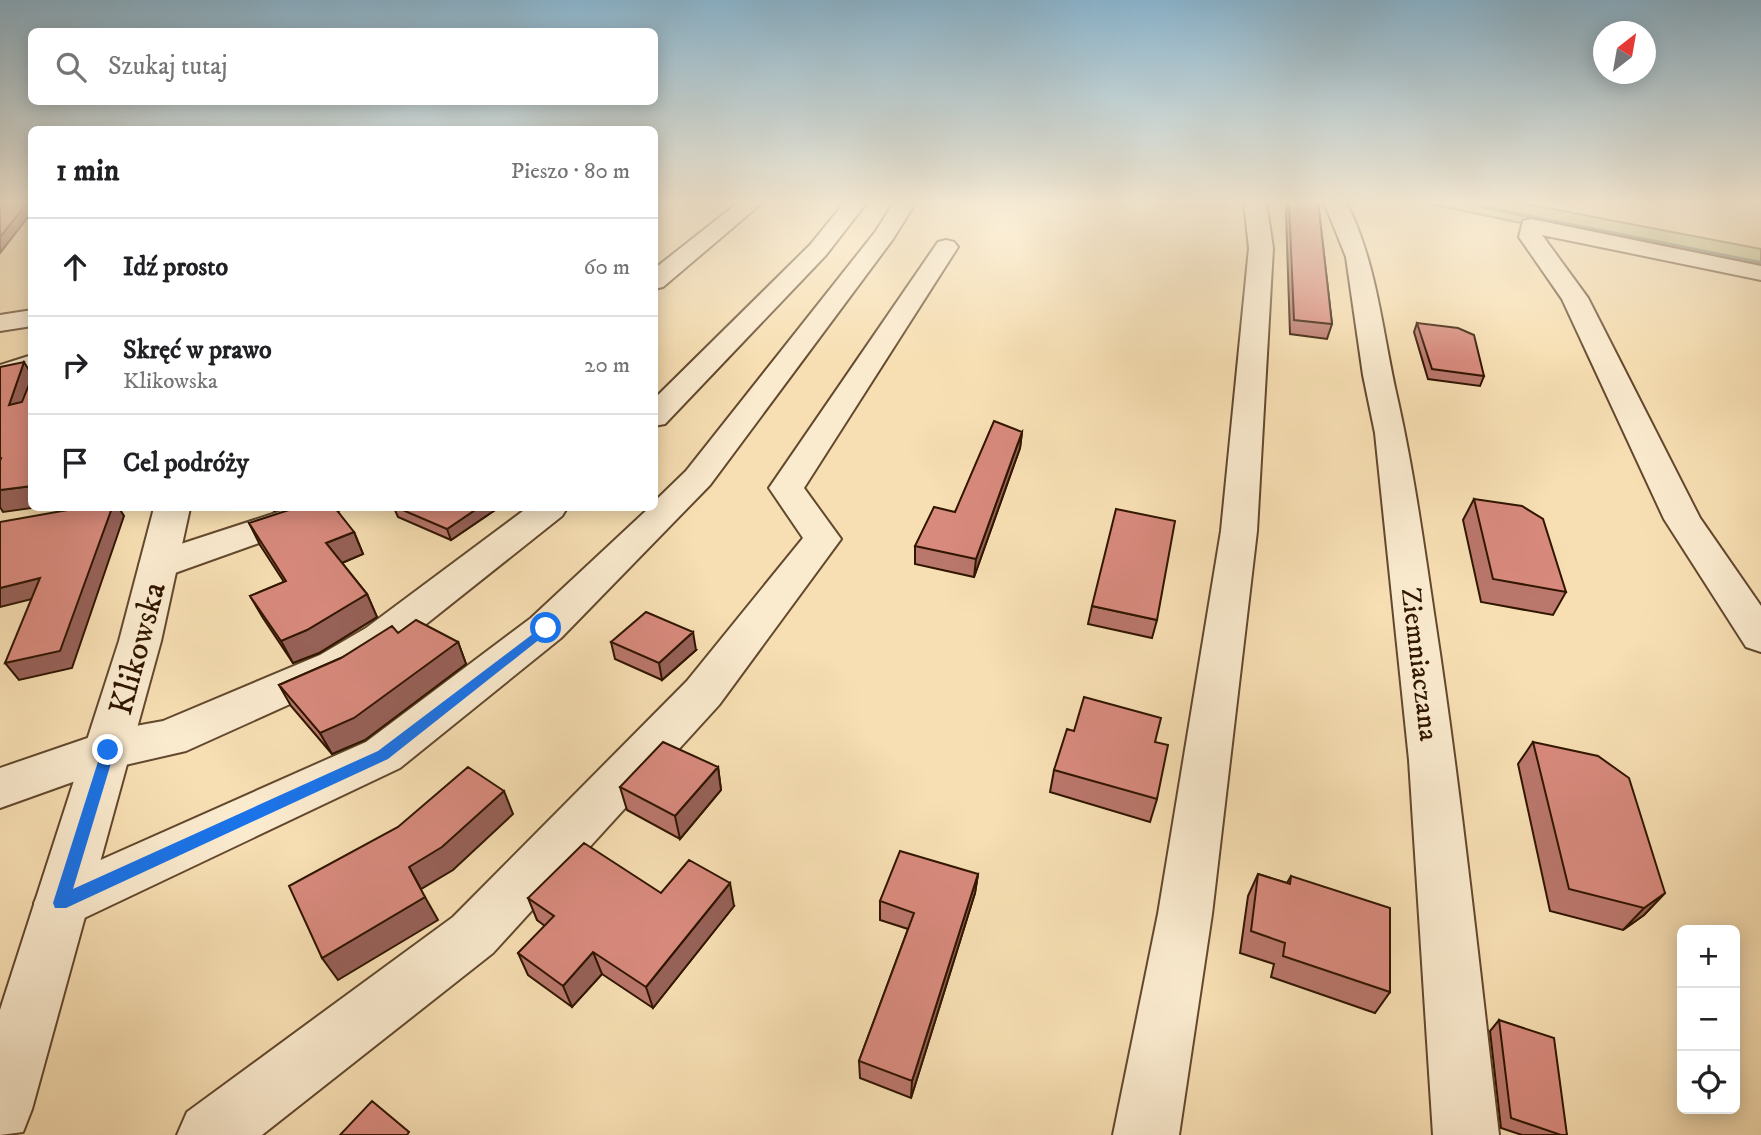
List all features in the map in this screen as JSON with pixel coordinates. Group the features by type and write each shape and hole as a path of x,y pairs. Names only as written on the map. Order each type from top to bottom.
{"street":[{"path":"658,279 687,255"},
{"path":"658,413 813,255"},
{"path":"61,903 383,755 546,628 698,478 869,255"},
{"path":"210,1135 473,935 703,693 822,539 786,488 941,255"},
{"path":"1146,1135 1185,914 1239,531 1260,255"},
{"name":"Ziemniaczana","path":"1356,255 1365,286 1380,398 1391,433 1433,760 1466,1135"},
{"path":"1543,255 1575,298 1682,519 1761,637"},
{"path":"1673,255 1761,273"},
{"path":"0,323 28,319"},
{"path":"0,374 28,365"},
{"name":"Klikowska","path":"0,1109 108,750 171,511"},
{"path":"158,565 314,511"},
{"path":"0,788 108,750 170,737 335,666 381,638 546,511"}],"green space":[{"path":"1675,255 1761,255 1761,273"}],"building":[{"path":"1291,255 1324,255 1332,324 1294,320"},
{"path":"1417,323 1458,328 1474,335 1484,376 1432,369"},
{"path":"24,362 9,405 22,402 28,387 28,486 0,490 1,458 0,367"},
{"path":"994,421 1022,432 976,559 915,546 934,507 955,512"},
{"path":"1474,499 1522,506 1543,519 1566,592 1493,579"},
{"path":"1116,509 1175,521 1157,620 1092,606"},
{"path":"62,511 111,511 60,651 5,663 40,578 0,588 0,522"},
{"path":"286,511 337,511 354,532 326,543 367,594 307,630 281,641 250,596 286,581 249,523"},
{"path":"405,511 474,511 447,529"},
{"path":"646,612 693,632 659,663 611,642"},
{"path":"416,620 458,642 354,718 320,733 279,685 341,658 392,626 398,633"},
{"path":"1084,697 1161,718 1155,742 1168,745 1157,799 1054,770 1067,729 1074,731"},
{"path":"663,742 718,767 675,816 620,787"},
{"path":"1533,742 1598,756 1629,778 1665,893 1644,908 1569,889"},
{"path":"468,767 504,791 442,847 409,867 425,897 322,958 289,886 398,827"},
{"path":"584,843 661,893 689,860 730,883 646,987 593,952 563,986 518,953 554,916 528,898"},
{"path":"900,851 978,874 912,1081 859,1061 914,913 880,901"},
{"path":"1258,874 1290,884 1291,876 1390,908 1390,992 1283,956 1285,943 1251,931"},
{"path":"1499,1020 1554,1038 1567,1135 1511,1118"},
{"path":"372,1101 409,1132 407,1135 340,1135"}],"waterway":[{"path":"1716,255 1761,264"}],"route":[{"path":"108,750 61,903 383,755 546,628"}]}
